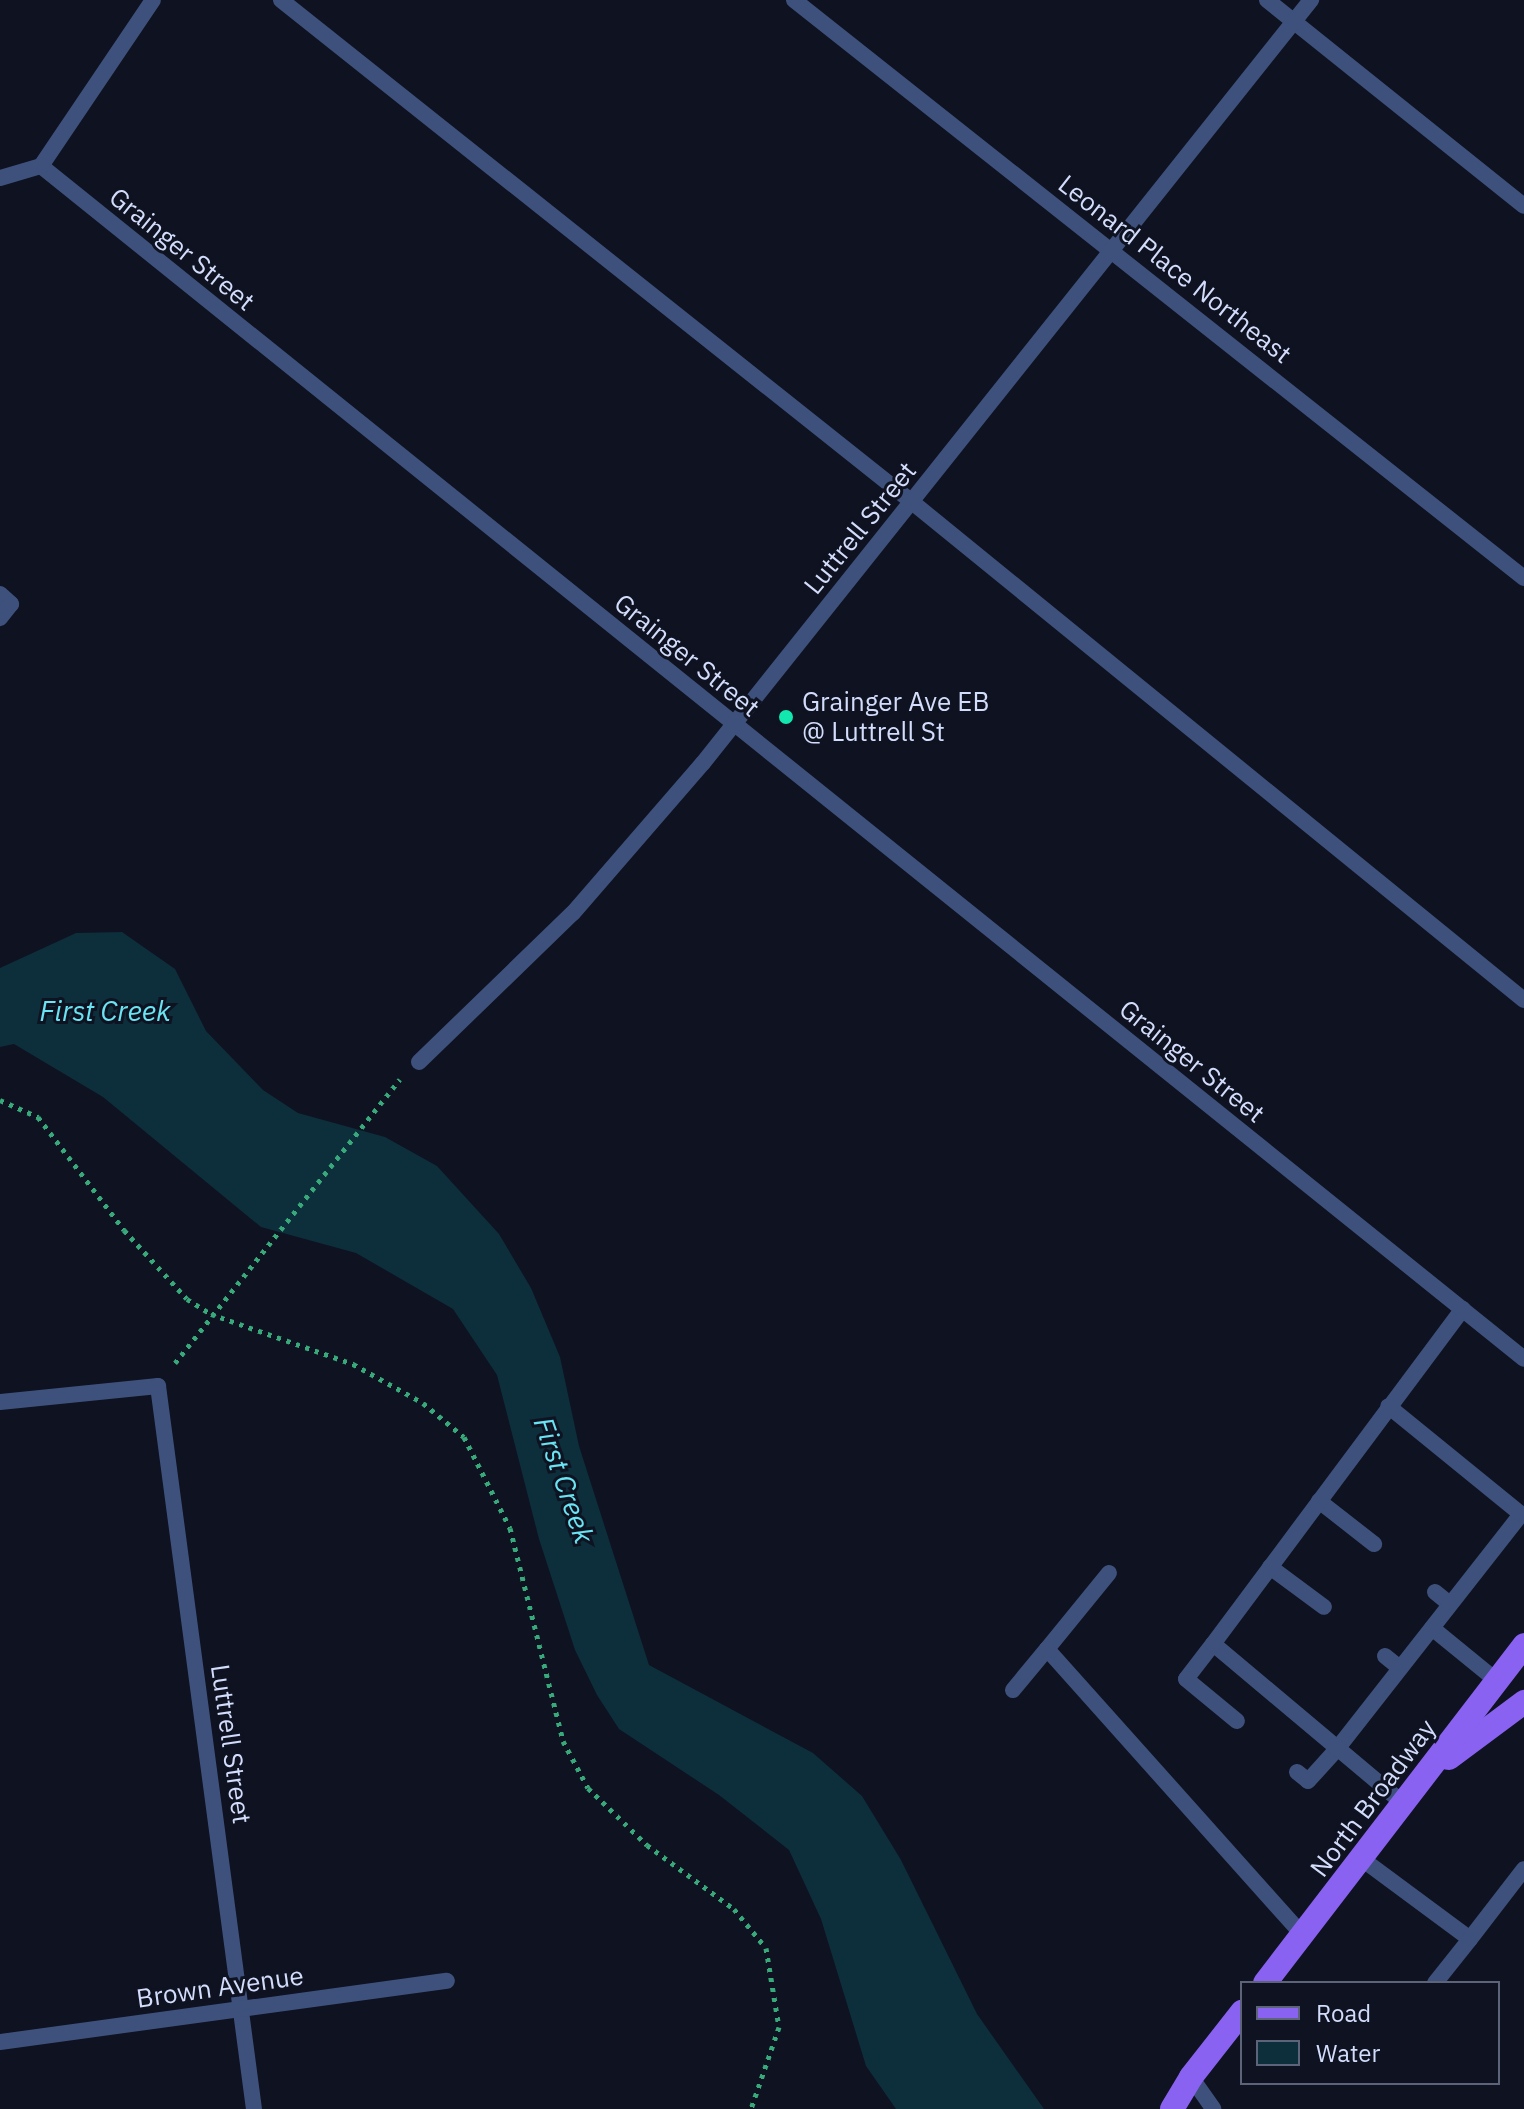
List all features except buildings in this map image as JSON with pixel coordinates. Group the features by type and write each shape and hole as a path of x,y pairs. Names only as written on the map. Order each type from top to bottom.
{"main road":[{"name":"North Broadway","path":"1267,1981 1524,1645"},
{"path":"1428,1773 1524,1702"},
{"path":"1172,2109 1191,2077 1240,2015"}],"street":[{"path":"0,178 41,166 153,0"},
{"path":"281,0 912,502 1524,1000"},
{"name":"Leonard Place Northeast","path":"794,0 1524,578"},
{"path":"1267,0 1524,206"},
{"name":"Luttrell Street","path":"419,1062 573,913 733,723 1114,251 1311,0"},
{"name":"Grainger Street","path":"41,166 1524,1359"},
{"path":"0,594 11,604 0,618"},
{"path":"1237,1721 1186,1679 1463,1309"},
{"path":"0,1402 158,1386"},
{"name":"Luttrell Street","path":"158,1386 243,2007 254,2109"},
{"path":"1297,1772 1308,1781 1337,1749 1521,1514 1388,1406"},
{"path":"1319,1501 1374,1544"},
{"path":"1270,1567 1324,1607"},
{"path":"1013,1690 1109,1573"},
{"path":"1435,1592 1450,1604"},
{"path":"1432,1628 1497,1681"},
{"path":"1213,1644 1404,1804"},
{"path":"1047,1649 1303,1935"},
{"path":"1385,1656 1400,1668"},
{"path":"1362,1859 1470,1939"},
{"path":"1437,1981 1524,1869"},
{"name":"Brown Avenue","path":"0,2042 447,1981"},
{"path":"1191,2077 1213,2109"}],"path":[{"path":"158,1386 386,1093"},
{"path":"0,1100 38,1117 124,1230 187,1299 211,1314 353,1364 423,1403 464,1437 510,1528 563,1741 588,1788 647,1845 734,1909 766,1948 779,2027 751,2109"}],"water":[{"name":"First Creek","path":"122,932 175,969 206,1031 263,1090 298,1113 385,1137 437,1166 499,1234 531,1288 560,1357 579,1446 649,1665 813,1753 862,1796 901,1860 977,2014 1044,2109 896,2109 866,2066 821,1919 789,1850 719,1795 619,1729 597,1695 575,1650 539,1539 497,1375 453,1309 356,1253 261,1227 103,1097 14,1044 0,1047 0,968 76,933"}],"place":[{"name":"Grainger Ave EB @ Luttrell St","path":"786,717"}]}
